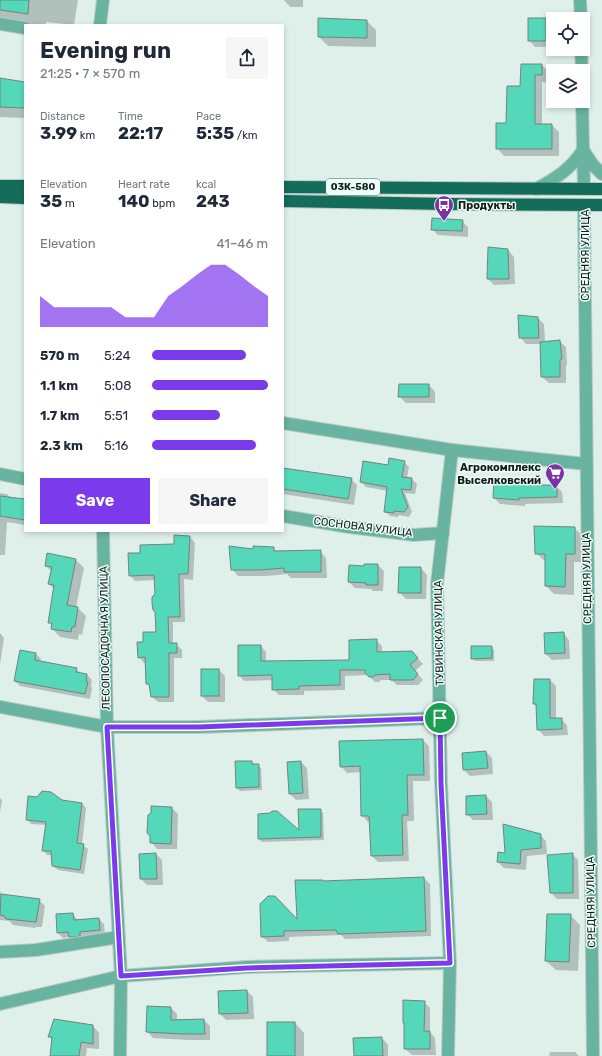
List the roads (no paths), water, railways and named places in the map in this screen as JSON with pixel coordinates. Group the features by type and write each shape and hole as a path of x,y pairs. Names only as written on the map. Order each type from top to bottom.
{"highway":[{"path":"0,186 24,186"},
{"name":"03К-580","path":"284,187 602,189"},
{"name":"СРЕДНЯЯ УЛИЦА","path":"584,189 584,205"},
{"path":"0,198 24,198"},
{"name":"03К-580","path":"284,201 449,204 602,204"}],"street":[{"path":"100,24 103,0"},
{"path":"580,0 581,12"},
{"path":"0,24 24,28"},
{"name":"СРЕДНЯЯ УЛИЦА","path":"582,108 584,189"},
{"path":"536,189 563,173 574,163 583,150 593,165 602,174"},
{"name":"СРЕДНЯЯ УЛИЦА","path":"584,205 593,1056"},
{"path":"284,423 452,450 586,464"},
{"name":"ТУВИНСКАЯ УЛИЦА","path":"448,1056 450,963 441,783 437,584 452,450"},
{"path":"0,474 24,479"},
{"name":"СОСНОВАЯ УЛИЦА","path":"284,516 349,527 414,535 443,533"},
{"name":"ЛЕСОПОСАДОЧНАЯ УЛИЦА","path":"103,532 107,727 120,937 120,1056"},
{"path":"0,707 107,727 207,726 440,718"},
{"path":"0,952 36,950 120,937"},
{"path":"0,1004 121,976 247,968 450,963"}],"place":[{"name":"Продукты","path":"444,222"},
{"name":"Агрокомплекс Выселковский","path":"555,490"}]}
